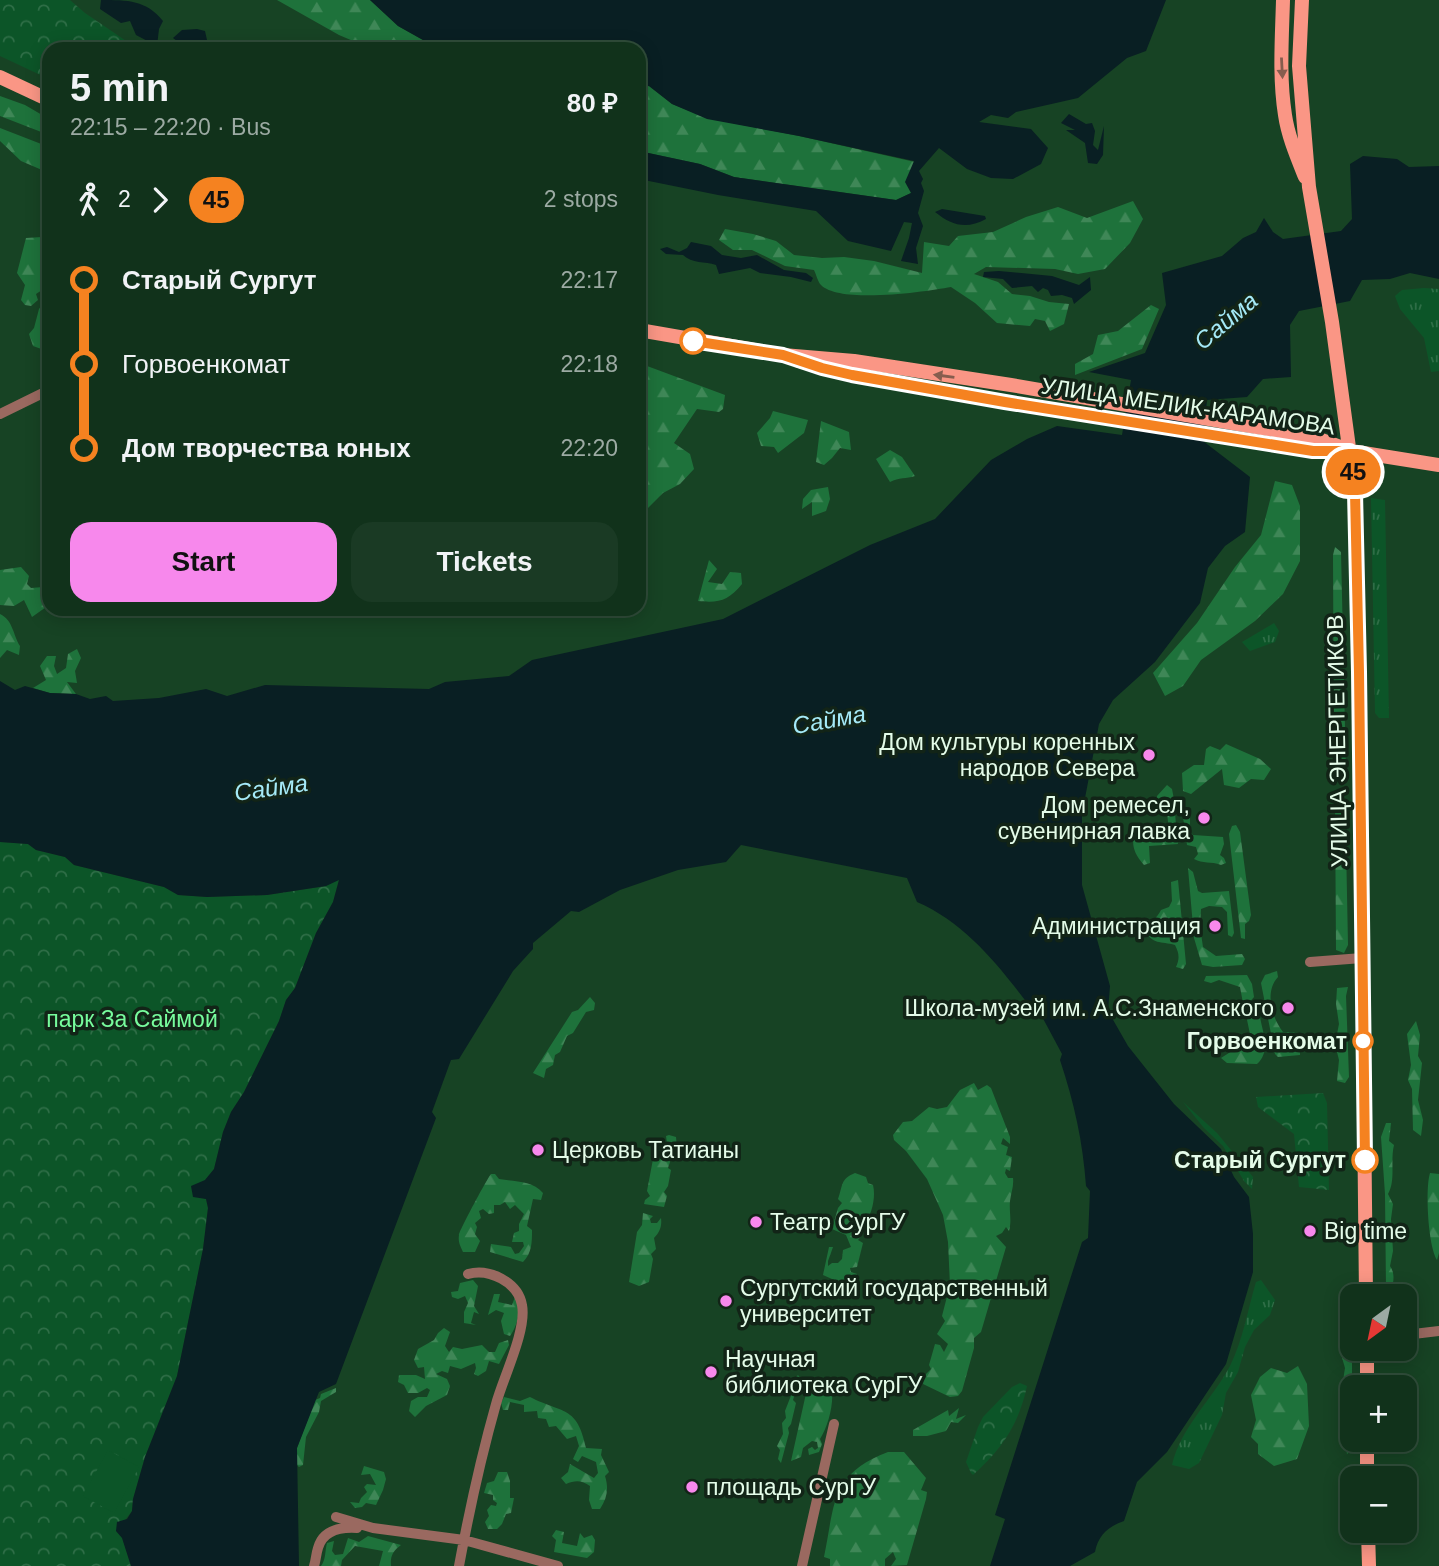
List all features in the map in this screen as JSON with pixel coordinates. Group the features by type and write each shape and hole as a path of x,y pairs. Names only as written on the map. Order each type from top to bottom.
{"main road":[{"name":"УЛИЦА ЭНЕРГЕТИКОВ","path":"1283,0 1281,61 1285,115 1310,194"},
{"name":"УЛИЦА ЭНЕРГЕТИКОВ","path":"1302,0 1299,66 1310,194 1332,322 1355,492 1366,1284"},
{"path":"0,77 42,97"},
{"name":"УЛИЦА МЕЛИК-КАРАМОВА","path":"646,331 783,355 833,358 1011,385 1350,451 1439,465"},
{"name":"УЛИЦА МЕЛИК-КАРАМОВА","path":"783,355 852,375 1005,402 1313,444"},
{"path":"1368,1543 1369,1566"}],"street":[{"path":"0,414 42,393"},
{"path":"1310,962 1362,958"},
{"path":"459,1566 496,1403 521,1326 523,1308 520,1297 502,1279 480,1271 468,1274"},
{"path":"1418,1333 1439,1331"},
{"path":"802,1566 834,1424"},
{"path":"336,1517 373,1528"},
{"path":"314,1566 322,1539 341,1527 373,1528 464,1540 558,1566"}],"green space":[{"path":"0,0 70,0 128,42 42,42 42,76 0,56"},
{"path":"277,0 370,0 398,26 427,42 356,42"},
{"path":"646,86 672,104 707,118 915,162 911,193 896,200 734,177 700,164 646,152"},
{"path":"0,96 42,115 42,132 0,116"},
{"path":"0,128 42,144 42,170 21,161 0,141"},
{"path":"1133,201 1143,219 1130,243 1105,269 1078,274 1055,269 986,267 974,274 998,282 1012,294 1069,304 1064,324 1050,331 1045,321 1035,319 1030,326 997,323 975,303 951,287 883,295 831,291 821,285 814,270 785,266 752,250 733,250 719,240 725,229 776,241 794,255 874,261 922,273 924,242 949,246 958,236 993,232 1026,217 1058,207 1087,218"},
{"path":"42,237 42,290 36,294 38,300 31,306 25,305 21,300 25,285 17,273 26,238"},
{"path":"1439,289 1439,371 1431,372 1424,338 1400,309 1395,296 1402,290"},
{"path":"42,305 42,349 33,346 29,334 34,328"},
{"path":"1151,305 1159,309 1142,349 1075,375 1075,364 1093,354 1098,335 1118,331"},
{"path":"646,366 725,395 723,409 719,412 697,409 674,443 690,454 694,469 680,484 663,493 646,510"},
{"path":"773,411 808,420 804,433 778,453 774,447 761,446 757,433"},
{"path":"821,421 849,432 851,450 840,448 824,465 816,462"},
{"path":"890,450 902,457 915,476 890,482 876,459"},
{"path":"1275,481 1292,485 1300,506 1300,561 1283,594 1255,621 1201,660 1183,686 1165,696 1153,673 1197,623 1235,567 1261,535"},
{"path":"828,487 830,499 826,511 812,516 812,502 802,509 803,499 811,490"},
{"path":"1371,498 1385,500 1389,718 1379,718 1375,713"},
{"path":"1335,547 1341,552 1346,772 1341,775 1334,773"},
{"path":"709,560 717,569 708,582 722,584 730,572 741,573 742,584 723,600 698,601"},
{"path":"21,567 29,576 27,584 31,588 42,587 42,610 32,617 24,600 14,606 0,605 0,570"},
{"path":"0,614 8,620 12,628 20,646 19,655 7,650 0,658"},
{"path":"1274,623 1279,631 1275,642 1250,651 1242,642"},
{"path":"77,649 81,658 75,671 77,683 67,682 76,694 50,693 33,688 46,680 40,666 47,656 56,656 54,666 57,674 66,668 68,654"},
{"path":"1226,744 1260,759 1271,769 1264,780 1251,779 1239,788 1224,785 1222,769 1191,794 1183,791 1182,773 1194,765 1204,765 1206,749 1210,746 1220,750"},
{"path":"1167,785 1172,789 1178,844 1149,846 1150,863 1144,865 1134,850 1135,829 1137,823 1154,831 1167,828 1166,802 1157,799 1157,796"},
{"path":"1345,795 1348,945 1344,953 1336,950 1335,797"},
{"path":"1185,807 1190,811 1190,831 1193,835 1223,837 1224,844 1220,855 1226,863 1221,865 1194,859 1198,854 1196,847 1187,845 1182,810"},
{"path":"1236,825 1240,832 1251,915 1245,924 1245,939 1241,938 1229,834 1232,826"},
{"name":"парк За Саймой","path":"0,842 28,844 36,850 65,857 74,865 164,887 178,895 267,895 326,886 339,879 333,902 316,933 295,988 286,1000 279,1021 244,1092 231,1112 214,1169 205,1180 200,1197 206,1199 208,1208 203,1249 177,1376 145,1457 132,1511 116,1531 122,1537 131,1566 0,1566"},
{"path":"1188,868 1193,872 1198,891 1229,891 1234,933 1232,937 1228,935 1227,912 1222,907 1209,906 1201,909 1203,947 1216,956 1242,954 1245,959 1242,965 1202,965 1194,938"},
{"path":"1178,880 1186,964 1183,969 1176,967 1178,956 1175,945 1157,942 1145,930 1161,910 1169,907 1172,901 1171,882"},
{"path":"1277,971 1278,977 1271,990 1271,1005 1283,1032 1294,1032 1300,1041 1300,1055 1278,1057 1275,1054 1261,983 1265,975"},
{"path":"1247,975 1254,997 1247,1005 1243,1003 1240,987 1219,980 1211,983 1204,981 1206,976"},
{"path":"1348,987 1349,1077 1345,1083 1337,1081 1339,1060 1335,1044 1339,1024 1336,1004 1337,988"},
{"path":"590,997 595,1003 594,1010 586,1012 573,1033 567,1036 560,1052 555,1055 553,1065 546,1069 544,1078 533,1073 572,1012 578,1010"},
{"path":"1255,1013 1260,1017 1264,1054 1257,1064 1227,1063 1221,1058 1243,1044 1250,1034 1246,1015"},
{"path":"1416,1021 1420,1035 1418,1056 1422,1063 1418,1100 1423,1120 1421,1136 1413,1130 1412,1089 1408,1080 1411,1065 1407,1034"},
{"path":"974,1083 978,1090 987,1085 991,1088 1010,1137 1010,1144 1003,1138 1001,1144 1008,1147 1006,1155 1012,1157 1010,1171 1006,1169 1005,1173 1008,1178 1013,1178 1013,1187 1009,1231 1006,1227 996,1236 1006,1247 981,1332 974,1338 974,1348 962,1391 958,1396 950,1397 923,1384 924,1376 931,1369 929,1365 935,1344 940,1345 944,1352 948,1344 937,1334 945,1321 942,1316 950,1285 948,1242 943,1215 927,1179 894,1140 893,1135 903,1122 912,1121 929,1107 947,1107 960,1090"},
{"path":"1323,1093 1327,1103 1329,1190 1299,1187 1294,1134 1258,1107 1256,1097"},
{"path":"1183,1102 1217,1133 1253,1177 1252,1189 1244,1181 1223,1146"},
{"path":"1386,1123 1391,1123 1389,1141 1394,1145 1392,1183 1388,1194 1393,1204 1393,1251 1390,1266 1393,1284 1386,1284 1381,1137"},
{"path":"666,1136 676,1137 677,1149 671,1151 668,1158 668,1168 671,1170 664,1192 667,1196 664,1207 644,1204 650,1196 647,1191 654,1154 660,1144 667,1143"},
{"path":"855,1173 866,1177 868,1183 873,1185 874,1201 869,1217 863,1225 868,1228 858,1240 863,1243 857,1267 850,1268 851,1272 857,1274 855,1281 841,1283 823,1275 829,1247 833,1247 828,1266 838,1263 842,1259 843,1250 851,1247 846,1235 832,1229 842,1203 838,1199 843,1183"},
{"path":"1430,1173 1439,1174 1437,1260 1431,1243 1428,1217"},
{"path":"491,1174 495,1174 499,1179 528,1184 543,1193 541,1200 533,1199 527,1226 532,1230 531,1247 523,1262 490,1252 491,1244 511,1247 515,1254 524,1246 523,1242 512,1242 514,1233 519,1231 524,1214 515,1205 510,1209 505,1202 494,1205 494,1213 489,1214 483,1209 479,1211 481,1218 475,1223 475,1234 480,1241 475,1252 463,1252 460,1245 460,1231"},
{"path":"643,1213 653,1216 651,1223 657,1223 661,1218 661,1224 654,1238 656,1249 651,1254 653,1259 649,1282 639,1286 629,1282 637,1232 642,1225"},
{"path":"473,1280 478,1286 474,1306 479,1314 474,1312 471,1323 476,1325 464,1323 464,1312 468,1303 465,1296 458,1299 452,1297 451,1292 458,1291 460,1283"},
{"path":"1261,1280 1275,1300 1270,1315 1254,1330 1245,1347 1238,1372 1226,1393 1222,1415 1199,1463 1189,1469 1172,1465 1182,1438 1235,1356 1256,1282"},
{"path":"494,1294 500,1294 498,1302 512,1305 516,1294 518,1316 510,1336 504,1334 501,1321 504,1313 496,1310 488,1315"},
{"path":"444,1328 450,1332 445,1346 449,1352 453,1347 462,1349 482,1345 489,1352 495,1352 499,1343 508,1340 509,1345 499,1364 489,1361 486,1371 478,1376 474,1374 475,1363 461,1369 450,1366 448,1373 442,1371 436,1374 447,1379 450,1386 447,1395 426,1406 415,1417 409,1411 411,1401 418,1397 427,1397 430,1390 427,1388 418,1393 408,1393 404,1385 398,1382 399,1375 416,1375 425,1379 424,1367 418,1368 414,1360 418,1349 434,1340"},
{"path":"1343,1362 1352,1362 1352,1375 1344,1375"},
{"path":"1298,1366 1307,1384 1309,1426 1297,1459 1274,1466 1258,1454 1258,1444 1251,1437 1256,1420 1251,1395 1260,1377 1271,1368 1287,1373"},
{"path":"798,1375 800,1378 793,1400 796,1403 781,1463 777,1446 783,1434 782,1423 786,1418 785,1411 792,1393 792,1381"},
{"path":"812,1380 815,1380 815,1385 819,1387 830,1383 832,1403 829,1419 820,1439 822,1444 819,1452 809,1455 808,1449 818,1448 817,1442 812,1441 803,1448 801,1457 791,1461 807,1389"},
{"path":"1020,1383 1027,1386 1014,1424 993,1455 973,1475 966,1462 983,1417 1012,1387"},
{"path":"336,1388 336,1392 321,1401 319,1412 306,1437 303,1465 299,1467 296,1464 297,1448 315,1400 320,1398 321,1394"},
{"path":"504,1397 520,1401 530,1397 567,1413 578,1424 586,1448 602,1449 601,1455 609,1472 605,1476 607,1493 600,1509 592,1509 589,1500 590,1486 578,1481 566,1484 561,1478 568,1472 570,1464 594,1478 598,1473 596,1462 582,1456 578,1462 573,1459 579,1446 576,1436 567,1439 556,1426 549,1427 546,1419 538,1418 537,1411 524,1412 524,1405 510,1402 508,1410 503,1410 501,1403"},
{"path":"959,1408 956,1419 966,1415 958,1423 951,1422 946,1431 913,1436 913,1430 948,1410 949,1416"},
{"path":"108,1450 139,1467 114,1513 83,1496"},
{"path":"888,1452 904,1452 926,1478 921,1490 927,1492 926,1499 907,1565 891,1566 896,1559 893,1552 885,1559 885,1566 830,1566 830,1559 824,1557 838,1493 855,1470"},
{"path":"364,1466 384,1472 386,1479 376,1505 366,1503 355,1508 350,1502 359,1503 367,1492 364,1487 367,1484 376,1485 370,1474 361,1475"},
{"path":"498,1472 507,1472 510,1498 514,1498 511,1513 506,1514 502,1524 497,1529 488,1529 485,1522 489,1516 487,1510 497,1503 493,1500 493,1495 484,1493 487,1483 494,1481"},
{"path":"556,1530 564,1532 562,1543 577,1546 580,1533 584,1538 592,1535 595,1540 594,1552 587,1558 554,1552 556,1540 552,1536"},
{"path":"368,1536 401,1545 393,1554 391,1566 379,1566 383,1551 355,1546 342,1560 341,1566 321,1566 327,1543 334,1541 332,1551 335,1555 343,1554 348,1538 359,1542"}],"water":[{"path":"101,0 120,0 150,9 163,21 157,42 149,42 136,35 130,21 121,23 100,9"},
{"path":"370,0 1166,0 1146,51 1127,58 1078,98 1016,112 1008,118 991,115 979,122 1031,129 1048,148 1041,164 1013,179 991,178 967,169 939,148 919,171 924,191 918,213 923,226 916,248 918,264 901,261 912,223 904,222 891,251 848,241 816,211 646,180 646,152 700,164 734,177 896,200 911,193 905,182 914,161 707,119 672,104 646,86 646,42 427,42 398,26"},
{"path":"182,30 205,31 207,42 178,42 173,38"},
{"path":"1069,114 1086,124 1092,123 1095,131 1093,145 1098,150 1104,126 1103,155 1097,164 1088,163 1085,143 1066,130 1075,130 1061,123"},
{"name":"Сайма","path":"1363,156 1397,159 1409,167 1439,166 1439,279 1410,273 1390,279 1362,280 1350,301 1299,311 1290,325 1291,377 1263,379 1247,397 1207,400 1203,441 1250,477 1245,532 1225,546 1208,568 1200,603 1155,662 1113,700 1099,724 1082,814 1082,885 1110,986 1108,1011 1128,1046 1174,1104 1221,1149 1234,1177 1249,1197 1253,1234 1253,1272 1226,1364 1167,1452 1137,1482 1124,1521 1105,1532 1095,1552 1070,1566 990,1566 1005,1519 995,1515 1082,1242 1088,1238 1090,1191 1086,1186 1077,1122 1060,1060 1062,1054 1039,1011 1031,1008 994,962 966,934 935,911 917,902 907,878 741,845 726,862 678,870 620,890 579,912 571,911 533,943 533,949 513,971 459,1059 451,1060 432,1112 436,1118 336,1384 319,1392 297,1448 299,1566 131,1566 122,1538 116,1531 117,1522 127,1519 132,1511 145,1457 177,1376 203,1249 208,1208 206,1199 193,1197 191,1186 205,1180 214,1169 231,1112 244,1092 279,1021 286,1000 295,988 316,933 333,902 339,880 326,886 267,895 178,895 164,887 74,865 65,857 36,850 28,844 0,842 0,681 15,690 25,686 50,693 76,694 90,699 106,696 113,701 159,698 206,689 227,696 265,685 429,689 445,682 509,676 532,660 723,619 870,545 935,519 991,460 1027,439 1057,426 1122,435 1131,380 1089,372 1145,353 1166,305 1162,273 1222,256 1243,238 1256,232 1264,218 1273,232 1283,239 1341,231 1352,219 1350,164"},
{"path":"942,209 985,216 986,219 972,224 959,224 935,212"},
{"path":"691,242 711,246 722,255 741,258 757,255 784,270 806,273 813,278 811,282 760,273 750,268 719,274 716,265 694,261 683,255 666,254 660,249 667,247 679,252"},
{"path":"984,272 1052,276 1079,285 1090,277 1091,290 1074,304 1072,298 1051,296 1048,290 1043,288 1038,292 1032,286 1012,288 1003,279 983,277"}],"bus line":[{"name":"45","path":"693,341 783,355 852,375 1005,402 1313,451 1350,451 1355,492 1359,672 1365,1160"}],"place":[{"name":"Дом культуры коренных народов Севера","path":"1149,755"},
{"name":"Дом ремесел, сувенирная лавка","path":"1204,818"},
{"name":"Администрация","path":"1215,926"},
{"name":"Школа-музей им. А.С.Знаменского","path":"1288,1008"},
{"name":"Горвоенкомат","path":"1363,1041"},
{"name":"Церковь Татианы","path":"538,1150"},
{"name":"Старый Сургут","path":"1365,1160"},
{"name":"Театр СурГУ","path":"756,1222"},
{"name":"Big time","path":"1310,1231"},
{"name":"Сургутский государственный университет","path":"726,1301"},
{"name":"Научная библиотека СурГУ","path":"711,1372"},
{"name":"площадь СурГУ","path":"692,1487"}]}
